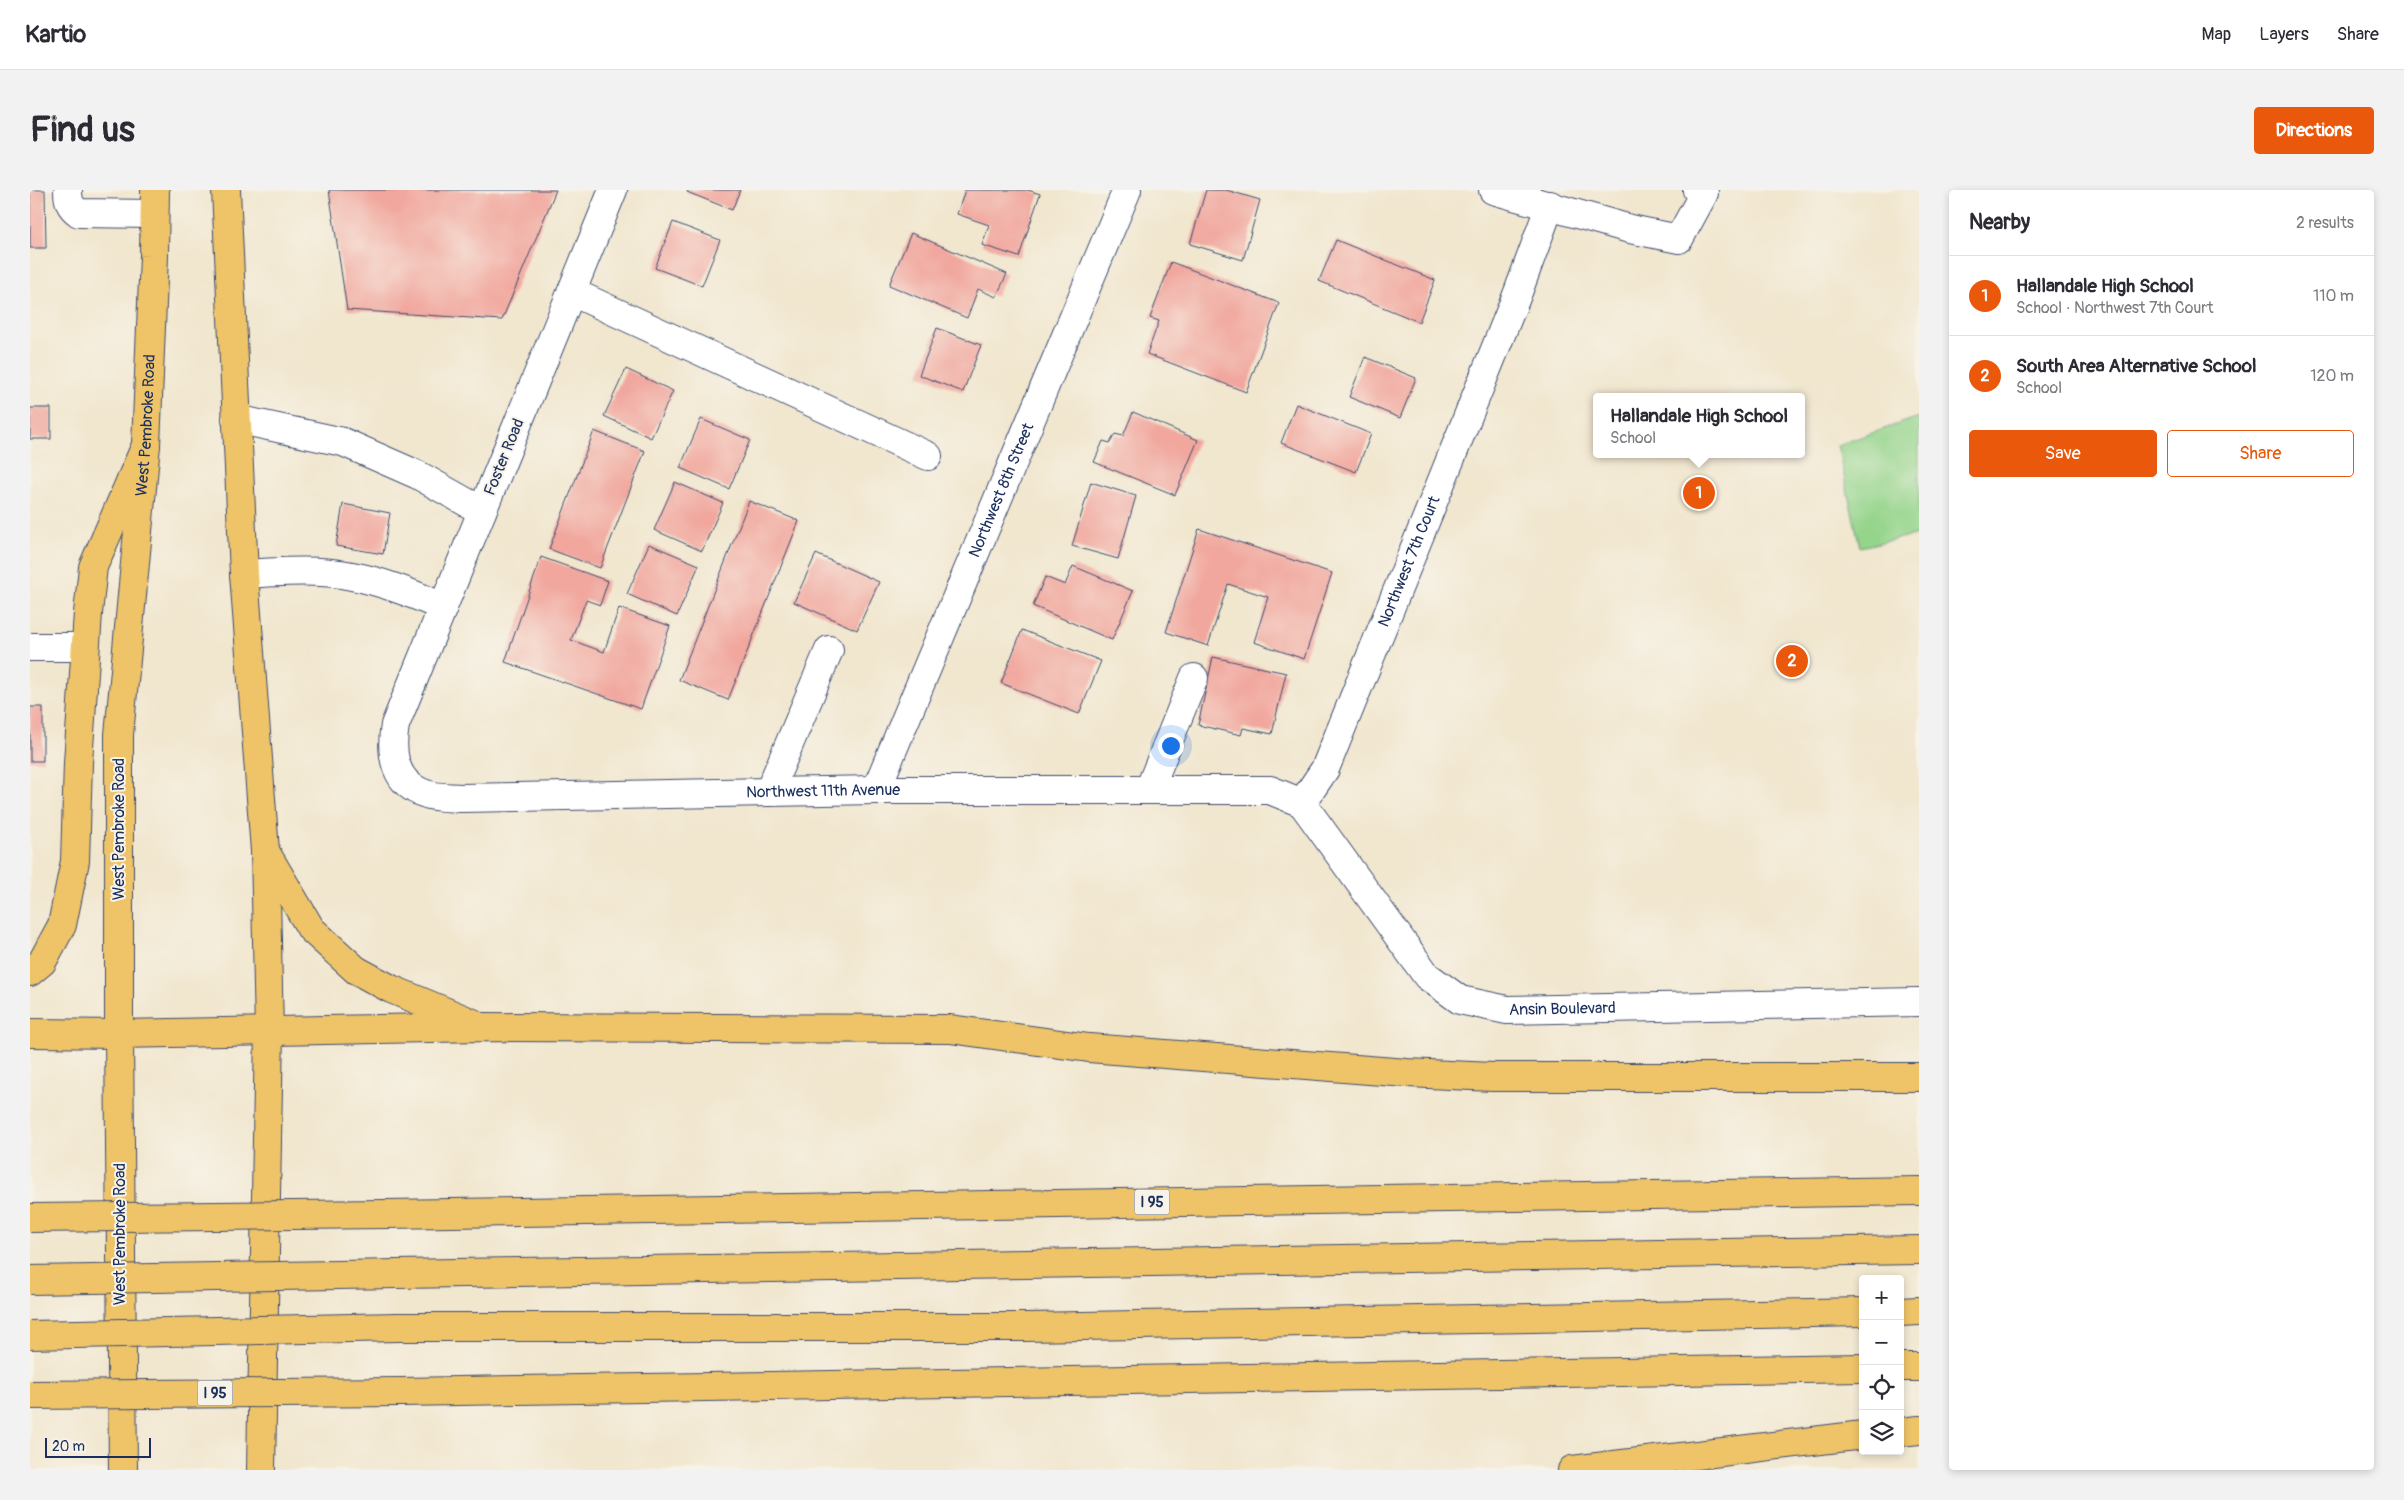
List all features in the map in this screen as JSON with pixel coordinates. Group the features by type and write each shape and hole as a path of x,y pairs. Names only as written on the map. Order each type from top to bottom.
{"main road":[{"path":"226,190 244,574 265,851 269,1031 261,1470"},
{"name":"West Pembroke Road","path":"122,1470 119,735 146,445 154,202"},
{"path":"30,972 42,962 62,924 75,861 78,763 85,647 93,567 146,445"},
{"path":"265,851 311,929 356,970 391,989 484,1027"},
{"path":"30,1033 119,1034 484,1027 950,1028 1089,1048 1407,1073 1493,1077 1919,1077"},
{"name":"I 95","path":"30,1218 1919,1191"},
{"path":"30,1280 1919,1250"},
{"path":"1904,1312 1919,1311"},
{"path":"30,1335 398,1327 1026,1327 1859,1312"},
{"path":"1904,1367 1919,1367"},
{"name":"I 95","path":"30,1394 401,1392 1859,1368"},
{"path":"1904,1432 1919,1430"},
{"path":"1572,1470 1859,1435"}],"street":[{"path":"68,190 68,199 72,209 79,213 154,202"},
{"name":"Foster Road","path":"395,725 613,190"},
{"name":"Northwest 8th Street","path":"876,790 1127,190"},
{"path":"1493,190 1630,229 1679,239 1702,191"},
{"name":"Northwest 7th Court","path":"1302,803 1325,769 1508,316 1550,205"},
{"path":"572,292 928,456"},
{"path":"236,419 343,442 418,476 482,511"},
{"path":"244,574 298,571 351,576 399,588 443,607"},
{"path":"30,647 85,647"},
{"path":"769,792 829,650"},
{"path":"1150,790 1194,678"},
{"name":"Northwest 11th Avenue","path":"395,725 392,745 395,766 404,782 426,794 461,798 876,790 1270,790 1302,803"},
{"name":"Ansin Boulevard","path":"1302,803 1426,976 1460,1000 1507,1010 1919,1002"}],"green space":[{"path":"1919,417 1919,534 1860,547 1837,445"}],"building":[{"path":"30,190 45,190 46,248 30,248"},
{"path":"329,190 556,190 502,320 347,310"},
{"path":"688,190 740,190 732,210 687,192"},
{"path":"965,190 1028,190 1040,194 1019,257 982,245 989,225 957,214"},
{"path":"1206,190 1226,190 1260,200 1243,260 1190,244"},
{"path":"673,222 720,240 702,286 655,268"},
{"path":"911,233 1007,274 996,297 978,289 967,318 889,285"},
{"path":"1336,240 1435,280 1419,322 1319,281"},
{"path":"1171,262 1279,303 1246,392 1147,354 1159,321 1150,318"},
{"path":"937,328 981,345 963,392 919,375"},
{"path":"1365,357 1416,378 1400,418 1349,397"},
{"path":"626,369 673,391 651,438 604,416"},
{"path":"1296,404 1371,434 1356,472 1281,443"},
{"path":"30,408 51,408 51,439 30,439"},
{"path":"1133,412 1198,440 1175,495 1094,462 1103,441 1110,443 1115,434 1123,436"},
{"path":"701,419 750,440 729,489 680,468"},
{"path":"594,431 645,451 600,568 549,549"},
{"path":"675,482 723,503 702,551 654,530"},
{"path":"1091,482 1136,496 1118,559 1072,546"},
{"path":"749,501 799,521 728,700 679,680"},
{"path":"343,504 390,513 383,554 336,546"},
{"path":"1199,529 1332,573 1304,659 1254,642 1268,597 1228,584 1208,646 1166,632"},
{"path":"649,544 699,565 677,616 627,594"},
{"path":"816,554 879,582 857,630 794,602"},
{"path":"541,557 608,581 600,605 586,600 571,640 604,652 619,608 670,626 641,709 505,662"},
{"path":"1073,566 1133,591 1112,640 1033,606 1045,577 1065,585"},
{"path":"1022,630 1101,661 1079,714 1001,683"},
{"path":"1213,657 1286,673 1272,734 1243,728 1241,735 1198,725"},
{"path":"30,707 43,707 43,761 30,761"}],"place":[{"name":"Hallandale High School","path":"1699,493"},
{"name":"South Area Alternative School","path":"1792,661"}]}
